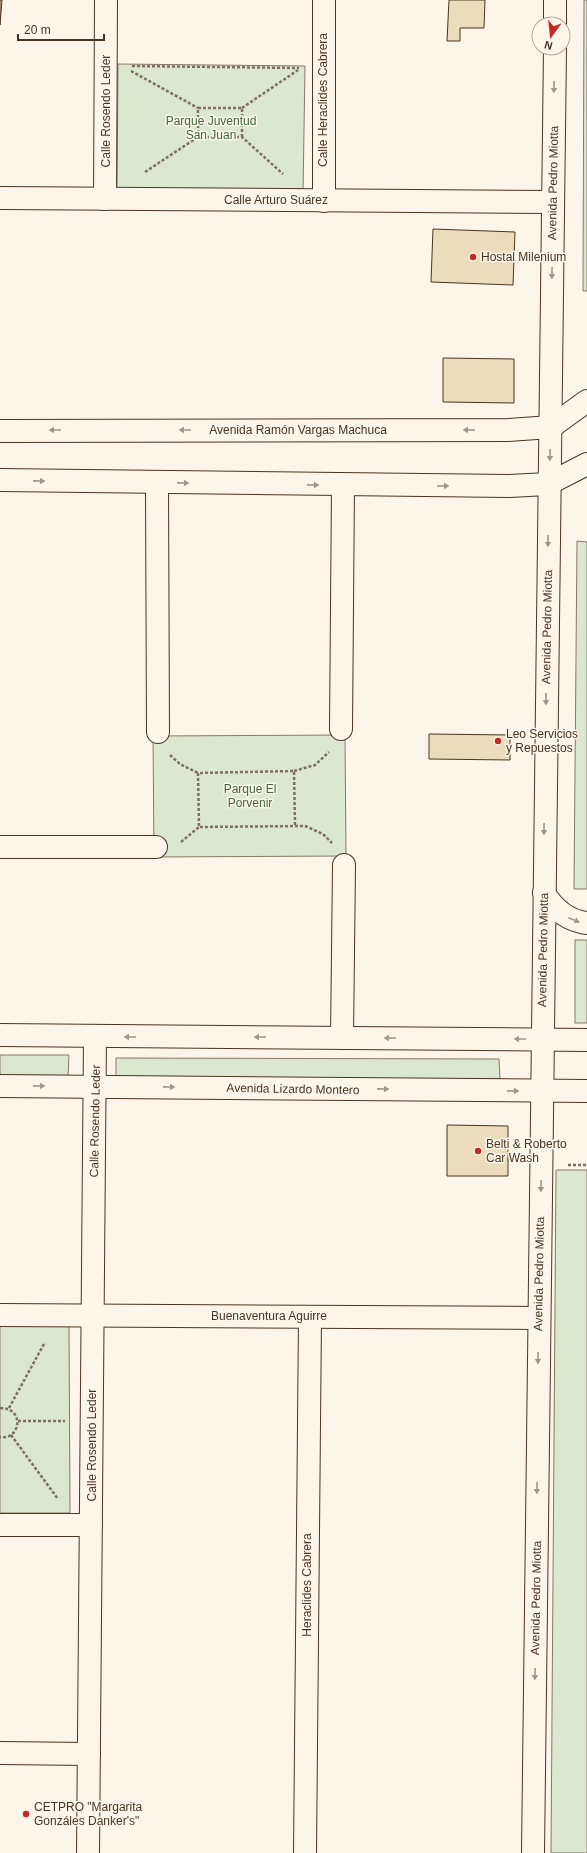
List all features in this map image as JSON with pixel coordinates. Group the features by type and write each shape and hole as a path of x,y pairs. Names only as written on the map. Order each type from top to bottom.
{"street":[{"name":"Calle Rosendo Leder","path":"105,199 114,66 106,0"},
{"name":"Calle Heraclides Cabrera","path":"324,0 324,201"},
{"path":"555,0 555,16"},
{"name":"Avenida Pedro Miotta","path":"533,1853 548,484 551,427 555,56"},
{"name":"Calle Arturo Suárez","path":"0,198 553,202"},
{"path":"551,427 587,400"},
{"name":"Avenida Ramón Vargas Machuca","path":"0,430 508,430 551,427"},
{"path":"0,480 509,486 548,484 587,464"},
{"path":"157,483 158,732"},
{"path":"341,729 344,485"},
{"path":"0,847 156,846"},
{"path":"342,1038 344,865"},
{"path":"544,893 553,906 566,916 587,923"},
{"path":"0,1035 587,1040"},
{"name":"Calle Rosendo Leder","path":"88,1853 95,1036"},
{"name":"Avenida Lizardo Montero","path":"0,1086 587,1091"},
{"name":"Buenaventura Aguirre","path":"0,1315 539,1318"},
{"name":"Heraclides Cabrera","path":"305,1853 310,1317"},
{"path":"0,1525 91,1525"},
{"path":"0,1753 89,1754"}],"path":[{"path":"114,66 301,68"},
{"path":"114,66 198,108 242,108 301,68"},
{"path":"301,68 301,75"},
{"path":"198,108 198,136"},
{"path":"242,108 242,136"},
{"path":"141,175 198,136 242,136 288,179"},
{"path":"158,732 163,745 172,757 184,766 198,773 294,771 315,765 332,749 341,729"},
{"path":"294,771 295,825"},
{"path":"198,773 199,827 295,825 314,829 323,834 332,843 339,853 344,865"},
{"path":"9,1408 46,1339"},
{"path":"0,1408 9,1408 15,1414 18,1421 16,1429 11,1435 0,1437"},
{"path":"66,1414 66,1429"},
{"path":"18,1421 66,1421"},
{"path":"11,1435 66,1509 91,1525"}],"green space":[{"path":"584,0 587,0 587,291 583,291"},
{"name":"Parque Juventud San Juan","path":"118,64 305,66 303,193 117,190"},
{"path":"577,541 587,542 587,889 574,889"},
{"name":"Parque El Porvenir","path":"345,735 346,856 154,857 153,736"},
{"path":"575,940 587,940 587,1023 575,1023"},
{"path":"0,1055 69,1055 68,1077 0,1076"},
{"path":"116,1058 499,1059 500,1079 116,1079"},
{"path":"556,1170 587,1170 587,1853 551,1853"},
{"path":"0,1325 69,1325 70,1513 0,1513"}],"building":[{"path":"0,0 2,0 0,25"},
{"path":"449,0 485,0 484,28 460,28 460,41 447,41"},
{"name":"Hostal Milenium","path":"433,229 515,232 513,285 431,282"},
{"path":"443,358 514,359 514,403 443,402"},
{"path":"429,734 510,735 510,760 429,759"},
{"name":"Belti & Roberto Car Wash","path":"447,1125 508,1126 508,1176 447,1176"}],"place":[{"name":"Hostal Milenium","path":"473,257"},
{"name":"Leo Servicios y Repuestos","path":"498,741"},
{"name":"Belti & Roberto Car Wash","path":"478,1151"},
{"name":"CETPRO \"Margarita Gonzáles Danker's\"","path":"26,1814"}]}
